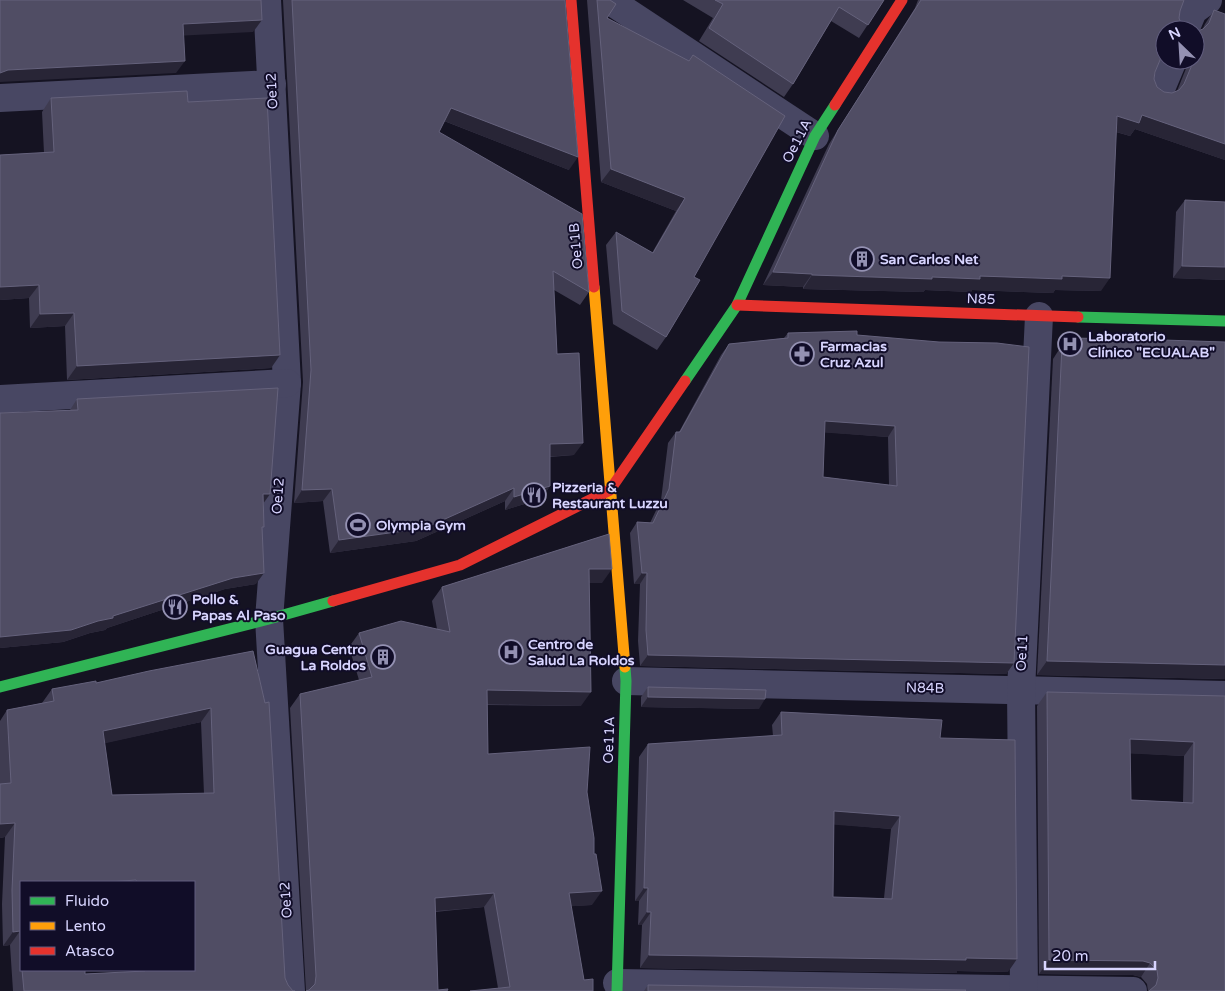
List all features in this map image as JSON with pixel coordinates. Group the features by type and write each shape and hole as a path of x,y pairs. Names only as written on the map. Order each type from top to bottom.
{"main road":[{"name":"Oe11B","path":"571,0 610,490"},
{"name":"Oe11A","path":"617,987 626,681 610,490 736,305 815,136 902,0"},
{"name":"N85","path":"736,305 1225,321"},
{"path":"0,687 269,619 460,565 610,490"}],"street":[{"name":"Oe12","path":"267,0 287,383 269,619 292,991"},
{"path":"609,0 815,136"},
{"path":"1189,20 1193,10 1208,0"},
{"path":"1160,91 1169,70"},
{"path":"0,98 272,84"},
{"name":"Oe11","path":"1024,990 1020,690 1040,316"},
{"path":"0,399 287,383"},
{"name":"N84B","path":"626,681 1225,695"},
{"path":"617,987 1133,991"}],"building":[{"path":"0,0 261,0 262,20 183,24 185,61 8,70 0,73"},
{"path":"292,0 565,0 578,157 451,108 439,132 582,214 589,292 553,271 557,354 579,353 583,443 550,444 550,486 514,497 514,488 425,528 339,540 332,489 302,490 311,370"},
{"path":"597,0 610,0 616,4 607,18 689,61 693,55 785,116 694,277 700,280 666,337 622,311 616,232 653,253 685,198 611,169"},
{"path":"715,0 884,0 868,25 839,7 793,84 709,28 723,4"},
{"path":"921,0 1184,0 1180,11 1180,20 1155,20 1156,70 1154,79 1157,87 1164,92 1172,93 1179,90 1184,84 1190,70 1205,70 1205,27 1209,23 1214,10 1225,14 1225,144 1142,115 1139,123 1117,116 1110,278 1062,276 1062,279 980,276 980,279 932,277 932,279 773,272 838,130"},
{"path":"187,91 188,102 267,98 280,355 77,366 74,313 40,314 39,285 0,287 0,155 54,152 51,98"},
{"path":"1185,200 1225,202 1225,267 1182,266"},
{"path":"857,331 857,335 939,342 997,343 1029,347 1014,663 648,655 646,630 647,573 642,573 637,522 653,523 669,489 676,432 680,432 729,344 788,338 788,333","holes":["825,421 895,426 897,486 823,477"]},
{"path":"1068,338 1225,342 1225,665 1047,661 1062,345"},
{"path":"278,388 270,494 263,494 264,573 233,578 71,630 0,637 0,413 78,410 77,399"},
{"path":"609,534 612,569 589,569 591,692 487,690 488,754 590,747 587,792 594,838 594,854 596,854 602,891 569,893 584,980 593,979 593,991 470,991 510,987 494,893 435,898 438,990 448,989 447,991 306,991 315,984 316,976 300,694 372,677 359,633 401,621 450,632 442,587"},
{"path":"253,651 265,703 269,702 285,978 293,991 24,991 22,971 85,971 85,974 195,971 195,881 20,881 20,931 13,932 12,890 15,823 0,824 0,784 11,783 7,710 54,701 52,689 96,681 96,683","holes":["211,708 214,793 112,795 103,731"]},
{"path":"648,687 766,690 765,699 648,697"},
{"path":"1047,692 1225,696 1225,991 1149,991 1156,985 1158,978 1157,970 1150,963 1143,961 1049,960","holes":["1130,739 1194,742 1193,803 1131,800"]},
{"path":"781,712 942,720 940,738 1015,740 1017,959 966,958 966,960 649,955 651,912 647,912 648,888 644,888 648,744 782,735","holes":["834,811 900,816 892,899 833,897"]},
{"path":"648,985 966,990 648,991"}],"traffic: fast":[{"path":"685,381 737,305 815,136 835,105"},
{"path":"1078,317 1225,321"},
{"path":"0,687 333,601"},
{"path":"617,991 625,667"}],"traffic: slow":[{"path":"594,287 625,667"}],"traffic: jam":[{"path":"571,0 594,287"},
{"path":"835,105 902,0"},
{"path":"737,305 1078,317"},
{"path":"333,601 460,565 610,490 685,381"}],"place":[{"name":"San Carlos Net","path":"862,259"},
{"name":"Laboratorio Clínico \"ECUALAB\"","path":"1070,344"},
{"name":"Farmacias Cruz Azul","path":"802,354"},
{"name":"Pizzeria & Restaurant Luzzu","path":"534,495"},
{"name":"Olympia Gym","path":"358,525"},
{"name":"Pollo & Papas Al Paso","path":"175,607"},
{"name":"Centro de Salud La Roldos","path":"511,652"},
{"name":"Guagua Centro La Roldos","path":"383,657"}]}
